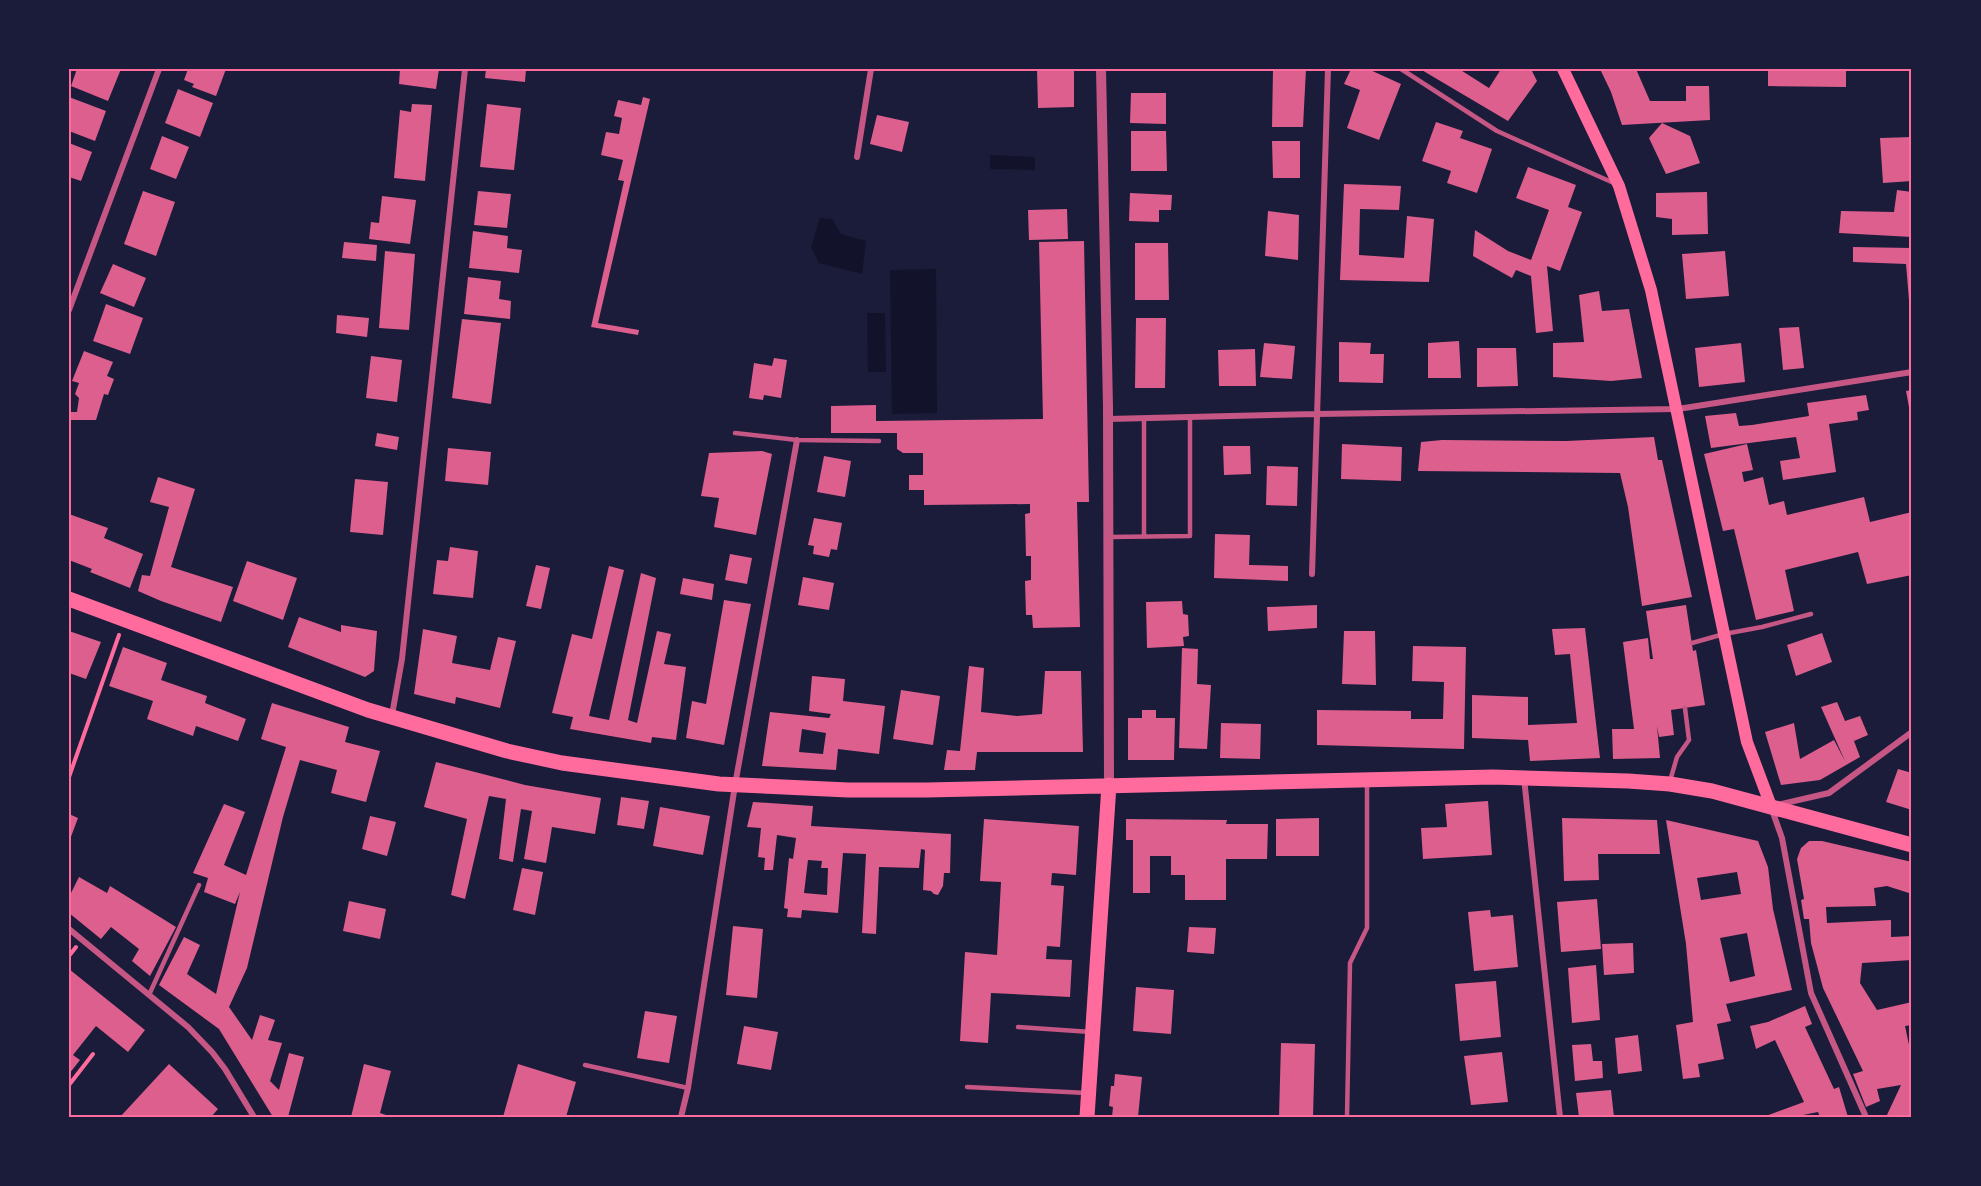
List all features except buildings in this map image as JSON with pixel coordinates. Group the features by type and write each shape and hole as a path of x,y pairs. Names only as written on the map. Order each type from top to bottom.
{"main road":[{"path":"1563,69 1618,186 1651,291 1678,409 1747,742 1771,806"},
{"path":"69,599 391,717 507,751 562,763 735,785 848,790 1524,778 1670,784 1712,791 1912,845"},
{"path":"1087,1117 1109,785"}],"street":[{"path":"69,310 159,69"},
{"path":"391,717 402,659 465,69"},
{"path":"856,158 871,69"},
{"path":"1101,69 1108,419 1109,785"},
{"path":"1312,574 1328,69"},
{"path":"1108,419 1678,409 1912,372"},
{"path":"681,1117 688,1088 735,785 797,440"},
{"path":"1866,1117 1811,993 1782,838 1771,806 1829,793 1912,732"},
{"path":"1524,778 1560,1117"},
{"path":"69,929 188,1027 225,1069 254,1117"}],"lane":[{"path":"1401,69 1497,131 1618,186"},
{"path":"1144,418 1144,537"},
{"path":"1109,537 1190,536 1190,418"},
{"path":"735,433 797,440 879,441"},
{"path":"1692,643 1811,614"},
{"path":"1670,784 1677,757 1689,740 1685,708"},
{"path":"1347,1117 1350,963 1367,928 1367,780"},
{"path":"149,995 199,885"},
{"path":"1018,1026 1093,1032"},
{"path":"585,1065 688,1088"},
{"path":"967,1087 1089,1093"}],"path":[{"path":"69,777 124,620"},
{"path":"69,1085 93,1054"}],"shaded area":[{"path":"990,155 1035,157 1035,170 990,169"},
{"path":"820,218 832,219 841,234 866,241 862,274 819,263 811,247"},
{"path":"936,269 937,413 892,414 890,270"},
{"path":"867,313 885,313 886,372 868,372"}]}
